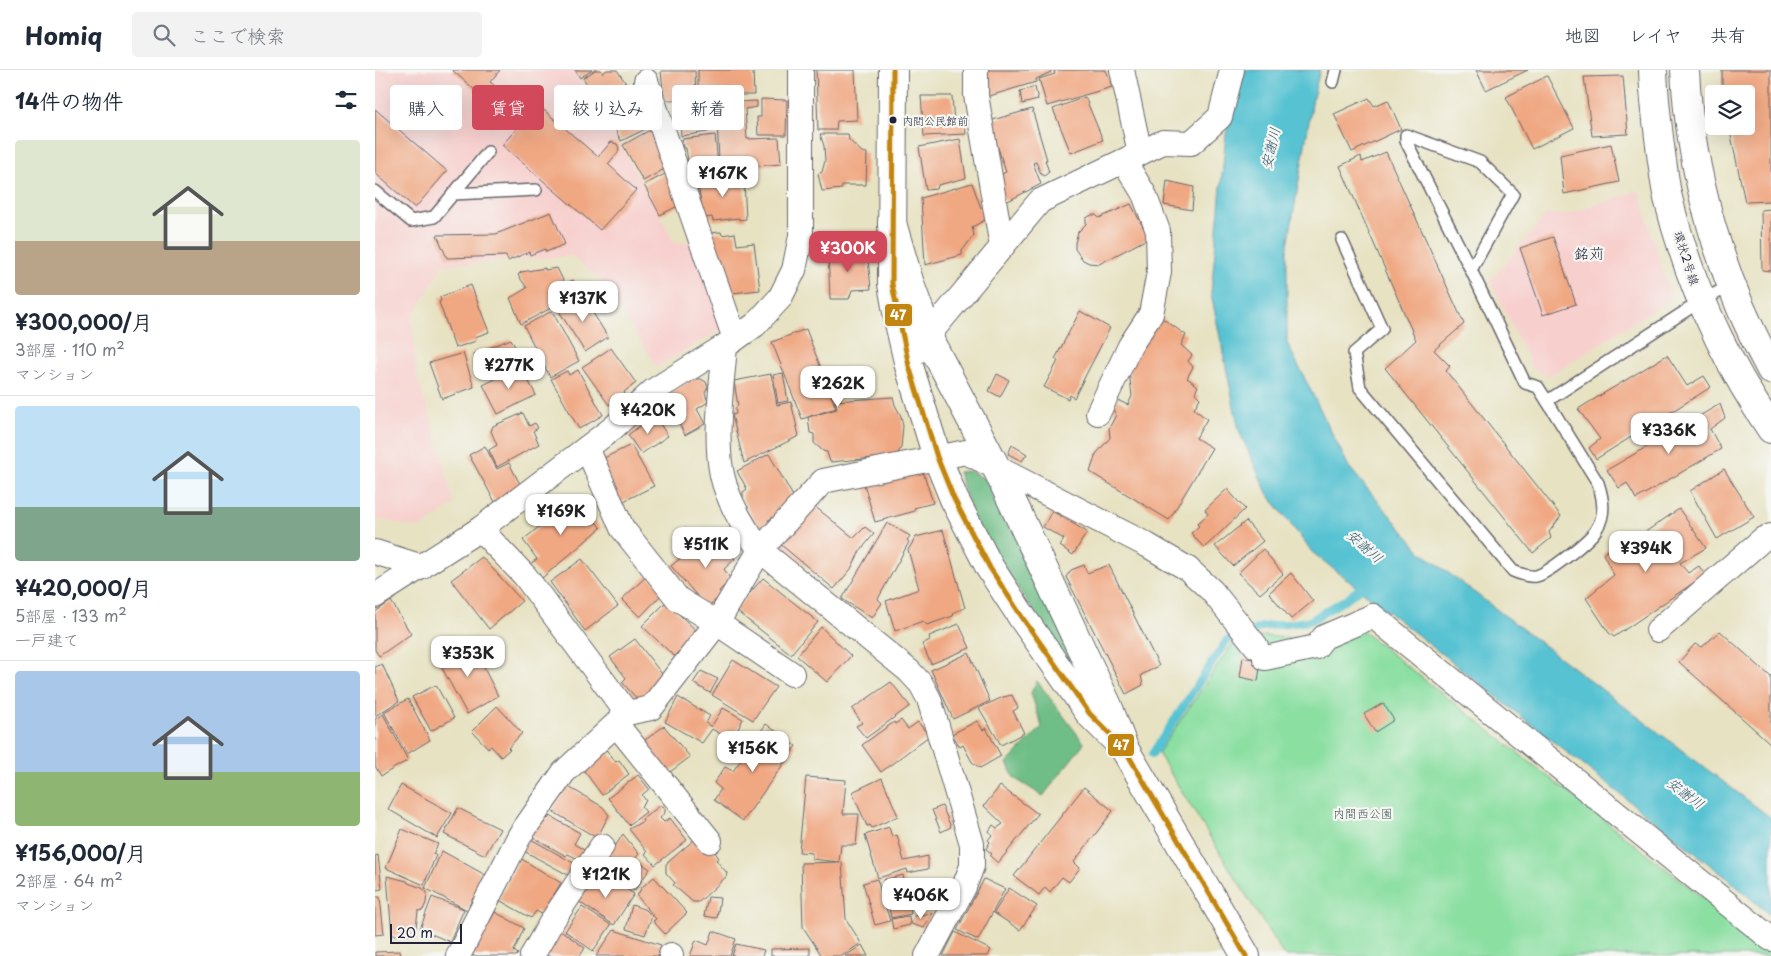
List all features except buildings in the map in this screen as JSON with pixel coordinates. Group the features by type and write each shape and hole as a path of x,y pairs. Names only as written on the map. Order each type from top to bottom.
{"street":[{"path":"375,596 480,529 613,428 653,391 755,324 780,298 794,270 801,236 801,70"},
{"path":"893,70 892,284 909,366 937,457 954,499 990,568 1090,714 1124,748"},
{"path":"975,70 976,95 1002,247"},
{"path":"1098,413 1130,346 1151,314 1159,272 1158,231 1132,157 1122,70"},
{"path":"909,366 928,336 1039,201 1163,142 1191,142 1220,117 1232,70"},
{"name":"環状2号線","path":"1653,70 1655,110 1668,197 1683,251 1701,301 1735,368 1771,430"},
{"path":"1685,70 1693,148 1715,233 1736,298 1771,370"},
{"path":"644,74 730,342 719,444 722,476 733,507 760,550 909,671 921,684 929,699 972,844 972,866 964,887 927,956"},
{"path":"891,224 928,336 996,467 1108,706 1124,748 1246,956"},
{"path":"587,448 622,528 678,599 792,674"},
{"path":"457,956 521,835 564,772 621,719 651,708 717,623 760,550 823,480 966,452 1147,545 1188,569 1212,591 1260,652 1316,647 1325,636 1373,616 1771,939"},
{"path":"480,529 525,576 621,719 710,841"},
{"path":"1658,630 1763,539 1771,536"},
{"path":"375,552 422,567"},
{"path":"532,956 552,920 602,846"}],"lane":[{"path":"1333,82 1335,70"},
{"path":"1342,240 1382,329 1354,353 1360,388 1513,571 1525,576 1537,576 1566,558 1591,536 1598,527 1603,512 1603,497 1597,483 1538,387 1525,383 1406,141 1406,135 1481,162 1513,194 1471,270"},
{"path":"375,191 411,221 434,217 488,152"},
{"path":"453,194 536,190"},
{"path":"1547,401 1701,301 1732,285"}],"shaded area":[{"path":"375,70 573,70 584,85 554,85 554,130 613,130 675,243 691,243 723,328 657,367 602,281 572,256 443,265 412,318 417,379 436,433 454,504 421,528 375,519"},
{"path":"1639,190 1671,299 1549,376 1533,369 1490,281 1547,214 1564,215"}],"green space":[{"path":"969,471 991,482 1096,707 976,524 958,472"},
{"name":"内間西公園","path":"1343,616 1771,951 1771,956 1284,956 1158,753 1231,646 1263,636 1300,638"},
{"path":"1037,681 1084,743 1043,796 1014,778 1007,763 1042,727 1031,693"}],"water":[{"name":"安謝川","path":"1245,70 1320,70 1313,98 1287,251 1287,343 1349,467 1421,552 1771,818 1771,916 1727,878 1312,552 1267,493 1239,431 1211,293 1226,134"}],"waterway":[{"path":"1152,754 1227,640 1262,627 1310,621 1346,599 1367,583"}],"transit line":[{"name":"47","path":"893,70 892,284 909,366 937,457 954,499 990,568 1090,714 1124,748 1246,956"}],"place":[{"name":"内間公民館前","path":"893,120"}],"district":[{"name":"銘苅","path":"1589,252"}]}
